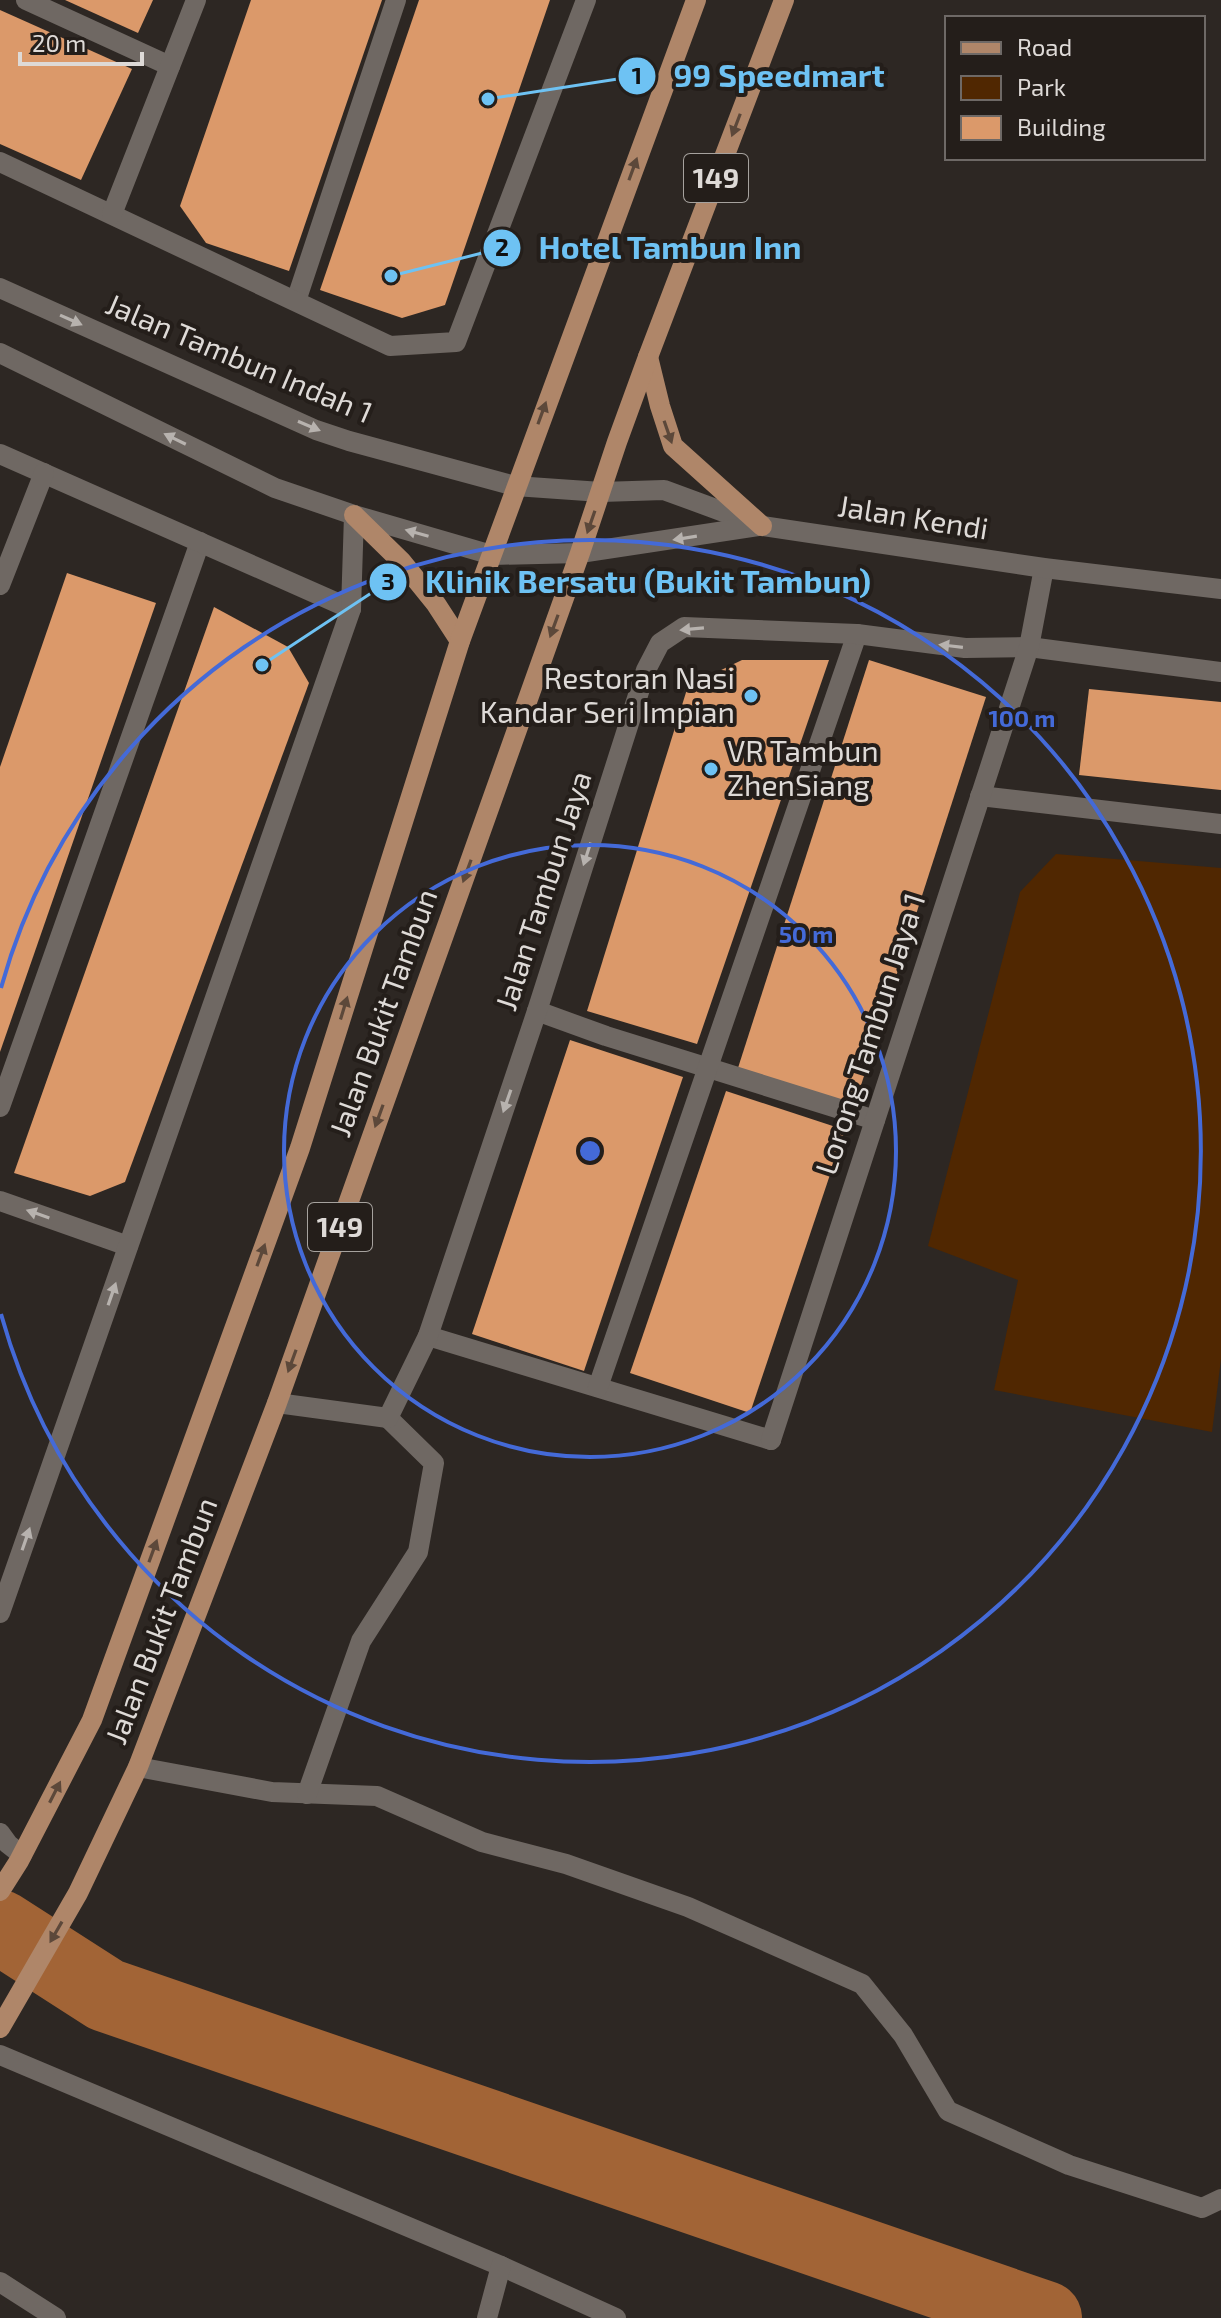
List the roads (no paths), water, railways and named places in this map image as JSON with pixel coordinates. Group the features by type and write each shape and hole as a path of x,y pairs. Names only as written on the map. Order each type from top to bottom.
{"main road":[{"name":"Jalan Bukit Tambun","path":"0,1891 21,1858 92,1720 300,1148 460,641 696,0"},
{"name":"Jalan Bukit Tambun","path":"0,2028 78,1893 138,1767 277,1403 648,357 784,0"},
{"path":"648,357 673,446 762,526"},
{"path":"354,515 402,562 436,604 460,641"}],"street":[{"path":"26,0 170,66"},
{"path":"112,214 196,0"},
{"path":"296,301 396,0"},
{"path":"0,162 390,346 456,342 586,0"},
{"name":"Jalan Tambun Indah 1","path":"0,288 316,430 515,486 601,492"},
{"path":"0,353 275,488 354,515 492,555 580,553 762,526"},
{"path":"0,454 351,609"},
{"path":"0,585 44,473"},
{"name":"Jalan Kendi","path":"601,492 664,490 762,526 1044,568 1221,589"},
{"path":"0,1613 351,609 354,515"},
{"path":"0,1107 200,542"},
{"path":"1029,647 1044,568"},
{"name":"Jalan Tambun Jaya","path":"388,1418 428,1336 537,1011 646,670 660,643 684,627 857,634 965,648 1029,647 1221,672"},
{"path":"428,1336 598,1387 857,634"},
{"name":"Lorong Tambun Jaya 1","path":"598,1387 771,1440 1029,647"},
{"path":"980,796 1221,824"},
{"path":"537,1011 606,1036 875,1120"},
{"path":"0,1201 128,1246"},
{"path":"277,1403 388,1418 434,1463 418,1552 361,1641 307,1794"},
{"path":"138,1767 272,1792 377,1796 482,1842 566,1864 688,1907 862,1984 903,2035 948,2111 1069,2165 1202,2208 1221,2199"},
{"path":"0,1833 21,1858"},
{"path":"0,2055 501,2266 616,2318"},
{"path":"487,2318 501,2266"},
{"path":"0,2282 56,2318"}],"waterway":[{"path":"0,1927 106,1995 1045,2318"}],"place":[{"name":"99 Speedmart","path":"488,99"},
{"name":"Hotel Tambun Inn","path":"391,276"},
{"name":"Klinik Bersatu (Bukit Tambun)","path":"262,665"},
{"name":"Restoran Nasi Kandar Seri Impian","path":"751,696"},
{"name":"VR Tambun ZhenSiang","path":"711,769"}]}
